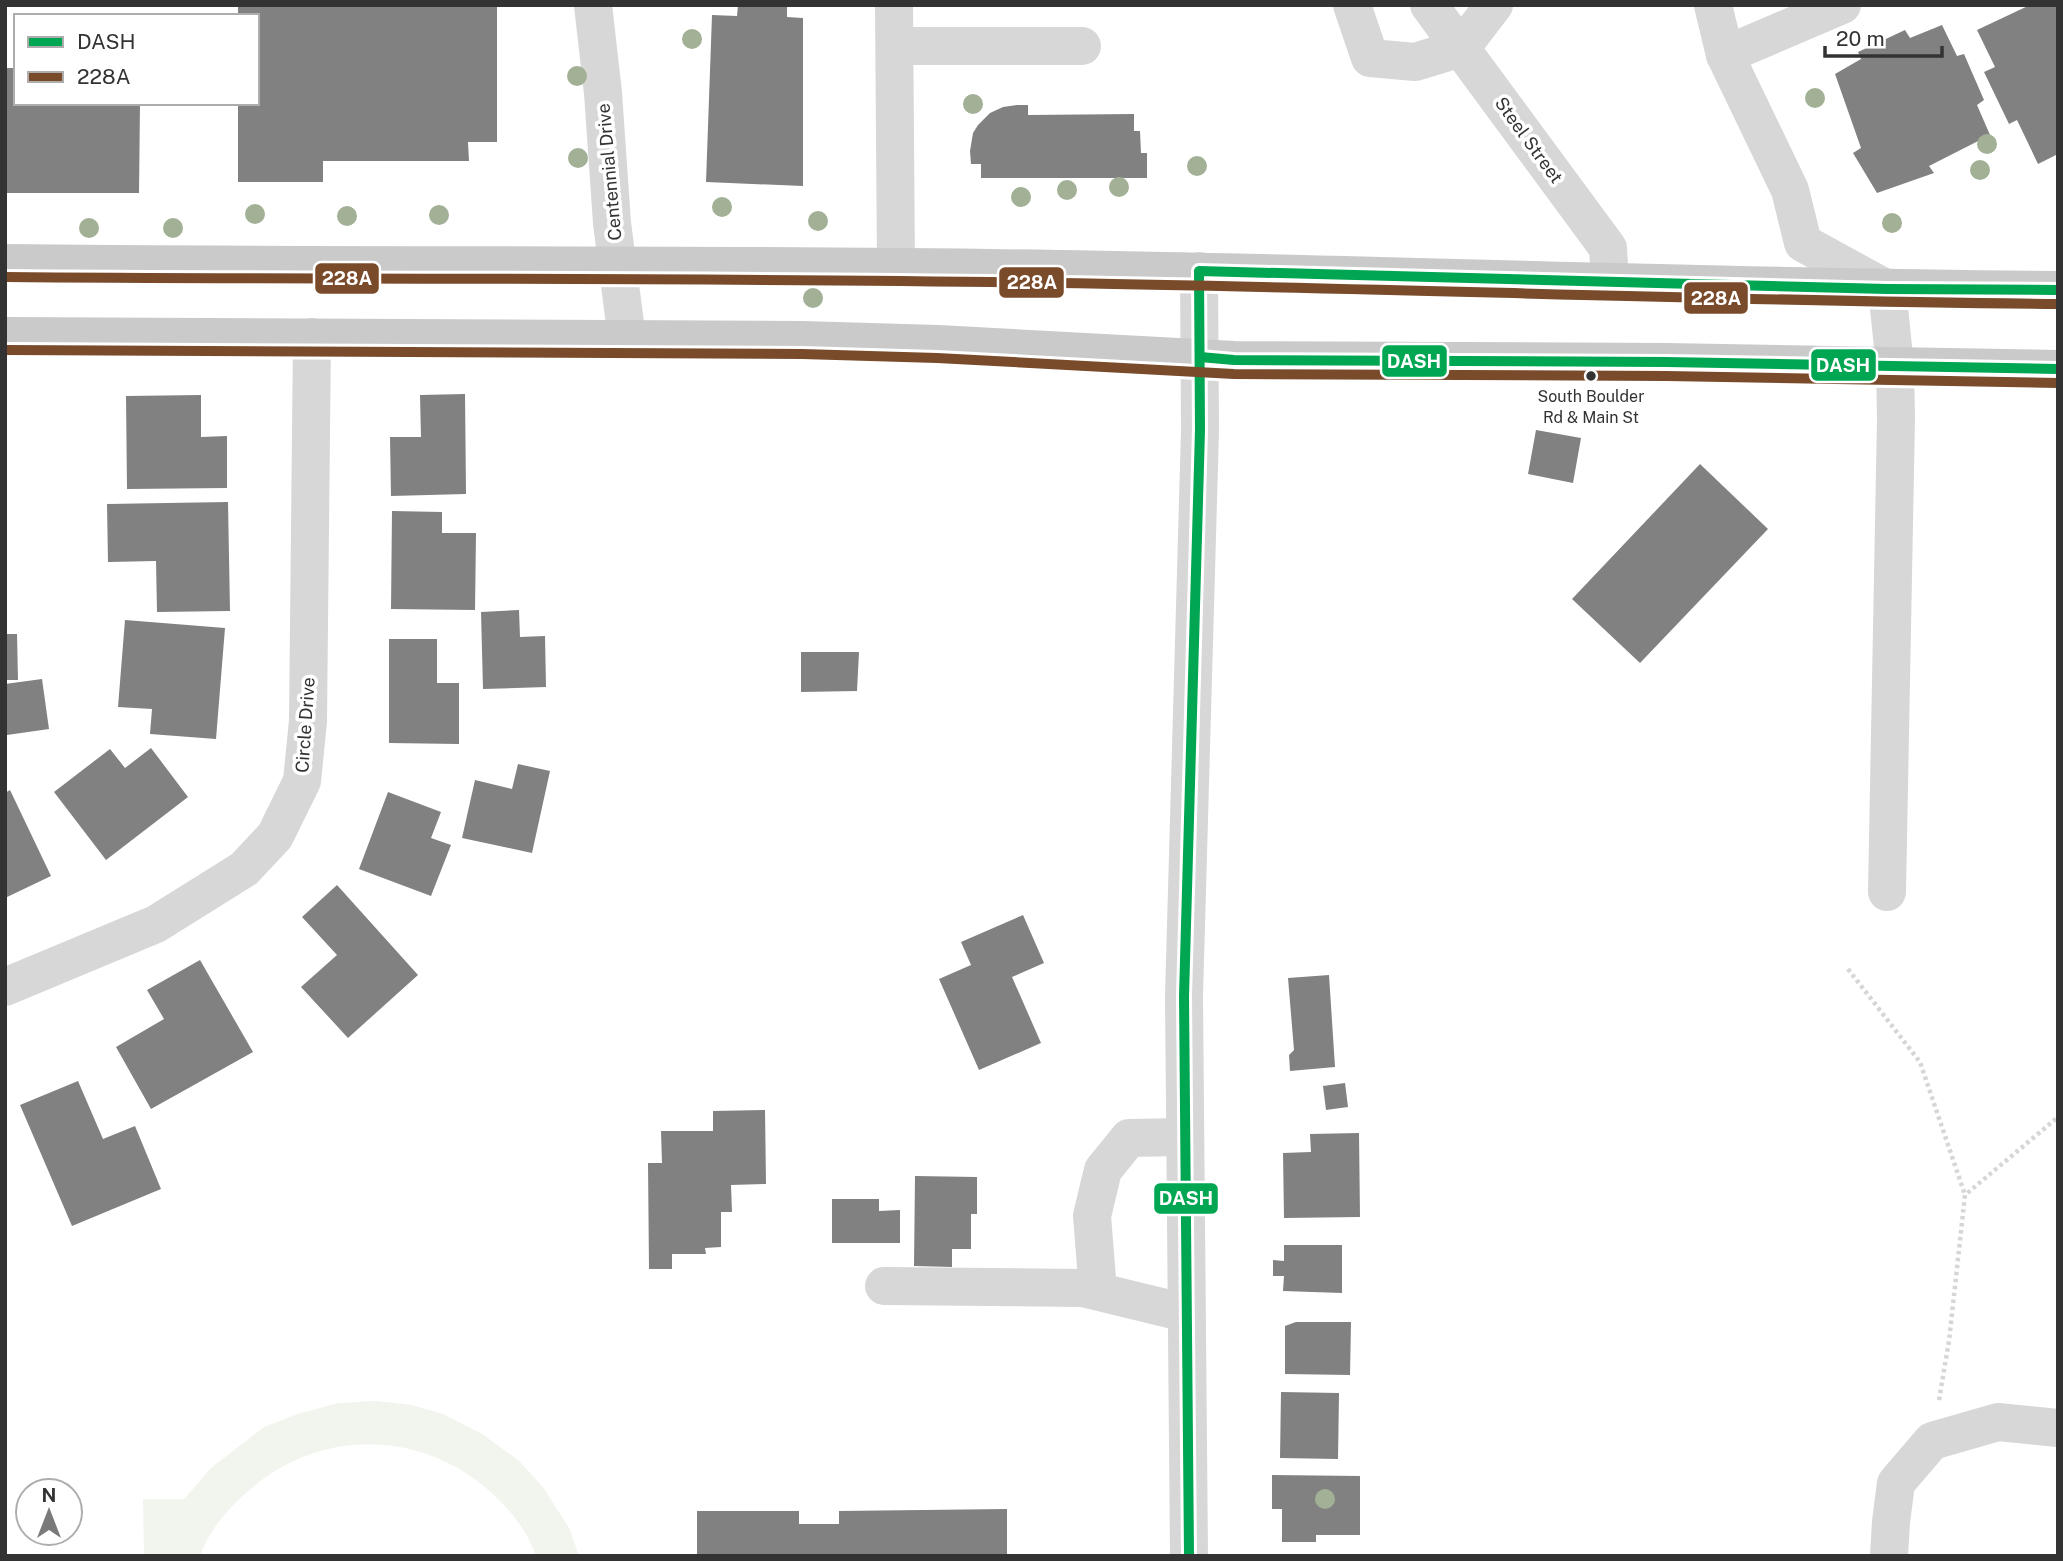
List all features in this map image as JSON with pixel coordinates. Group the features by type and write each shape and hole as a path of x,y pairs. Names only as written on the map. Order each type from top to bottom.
{"main road":[{"path":"5,262 1199,271 1887,289 2058,290"},
{"path":"5,336 802,340 938,344 1247,360 2058,369"}],"street":[{"name":"Centennial Drive","path":"593,5 603,93 611,223 627,339"},
{"path":"894,5 896,268"},
{"path":"1352,5 1370,58 1415,62 1461,48 1494,5"},
{"name":"Steel Street","path":"1429,5 1608,248 1610,282"},
{"path":"1713,5 1725,55 1790,190 1803,243 1887,289 1895,366 1896,418 1887,892"},
{"path":"1725,55 1842,5"},
{"path":"895,46 1082,46"},
{"path":"1189,1556 1184,996 1200,357 1199,271"},
{"name":"Circle Drive","path":"5,988 156,924 244,869 275,836 302,781 308,721 312,337"},
{"path":"1098,1291 1092,1216 1103,1170 1129,1138 1185,1137"},
{"path":"884,1286 1083,1288 1186,1313"},
{"path":"1889,1556 1896,1483 1933,1441 1998,1422 2058,1428"}],"path":[{"path":"1848,969 1920,1062 1965,1195 1949,1341 1933,1441"},
{"path":"1965,1195 2058,1116"}],"shaded area":[{"path":"376,1401 412,1405 443,1414 482,1434 518,1460 543,1487 569,1528 579,1556 536,1556 522,1527 509,1510 486,1488 458,1468 428,1455 397,1447 366,1444 334,1448 303,1457 274,1472 247,1492 226,1513 208,1538 200,1556 144,1556 143,1499 184,1499 212,1467 264,1427 338,1403"}],"building":[{"path":"238,5 497,5 497,142 468,142 469,161 323,161 323,182 238,182 238,105 259,105 259,14 238,14"},
{"path":"738,5 787,5 787,17 803,18 803,186 706,182 712,15 737,16"},
{"path":"2030,5 2058,5 2058,154 2038,164 2017,120 2009,124 1984,72 1995,67 1977,30"},
{"path":"1942,25 1957,56 1964,54 1984,100 1977,105 1990,135 1929,166 1934,173 1877,193 1853,153 1861,148 1835,74 1861,59 1858,52 1905,30 1910,38"},
{"path":"5,68 14,68 14,105 140,105 139,193 5,193"},
{"path":"1017,105 1028,105 1028,115 1134,114 1134,131 1140,131 1141,153 1147,153 1147,178 981,178 981,164 971,164 973,133 990,113"},
{"path":"465,394 466,494 391,496 390,437 421,437 420,395"},
{"path":"201,395 201,437 227,436 227,488 127,489 126,396"},
{"path":"1536,430 1581,438 1573,483 1528,474"},
{"path":"1700,464 1768,529 1640,663 1572,599"},
{"path":"228,502 230,611 157,612 156,561 108,562 107,504"},
{"path":"392,511 442,512 442,533 476,533 475,610 391,609"},
{"path":"519,610 520,637 545,636 546,687 483,689 481,612"},
{"path":"125,620 225,628 216,739 150,734 152,709 118,707"},
{"path":"5,634 17,634 18,680 5,680"},
{"path":"389,639 437,639 437,683 459,683 459,744 389,743"},
{"path":"801,652 859,652 857,691 801,692"},
{"path":"42,679 49,729 7,735 5,684"},
{"path":"151,748 188,797 106,860 54,792 110,749 125,768"},
{"path":"518,764 550,771 532,853 462,838 475,780 512,789"},
{"path":"10,790 51,876 5,898 5,793"},
{"path":"388,792 441,812 431,838 451,845 431,896 359,869"},
{"path":"337,885 418,975 348,1038 301,987 337,955 302,917"},
{"path":"1023,915 1044,963 1012,977 1041,1043 979,1070 939,979 971,965 961,942"},
{"path":"200,960 253,1052 151,1109 116,1047 164,1019 147,990"},
{"path":"1329,975 1335,1067 1290,1071 1289,1055 1294,1050 1288,978"},
{"path":"78,1081 103,1139 135,1126 161,1189 72,1226 20,1105"},
{"path":"1345,1083 1348,1107 1326,1110 1323,1086"},
{"path":"765,1110 766,1184 731,1185 732,1212 721,1212 721,1247 705,1248 706,1254 672,1254 672,1269 649,1269 648,1163 662,1163 661,1131 713,1131 713,1111"},
{"path":"1359,1133 1360,1217 1284,1218 1283,1153 1311,1152 1310,1134"},
{"path":"915,1176 977,1177 977,1214 971,1214 971,1249 952,1249 952,1267 914,1266"},
{"path":"832,1199 879,1199 879,1211 900,1210 900,1243 832,1243"},
{"path":"1284,1245 1342,1245 1342,1293 1283,1291 1284,1276 1273,1276 1273,1260 1284,1261"},
{"path":"1296,1322 1351,1322 1350,1375 1285,1374 1285,1326"},
{"path":"1281,1392 1339,1393 1338,1459 1280,1458"},
{"path":"1272,1475 1360,1476 1360,1535 1316,1535 1316,1542 1282,1542 1282,1509 1272,1509"},
{"path":"1007,1509 1007,1555 697,1556 697,1511 799,1511 799,1524 839,1524 839,1511"}],"transit line":[{"name":"DASH","path":"1189,1556 1184,996 1200,430 1199,271 1887,289 2058,290"},
{"name":"228A","path":"5,277 926,281 2058,304"},
{"name":"228A","path":"5,350 802,354 937,358 1234,374 1666,376 2058,383"},
{"name":"DASH","path":"1200,357 1234,360 1666,362 2058,369"}],"place":[{"name":"South Boulder Rd & Main St","path":"1591,376"}]}
